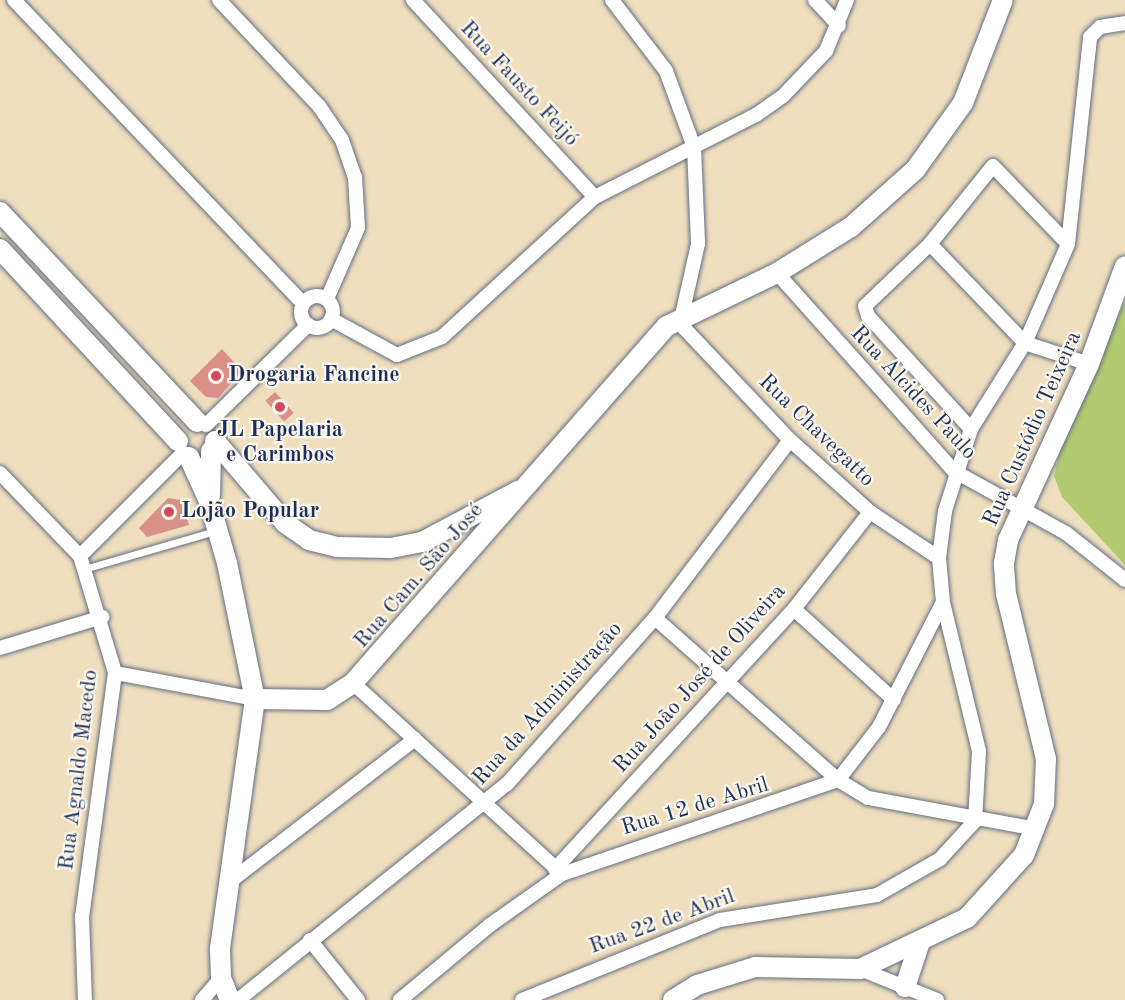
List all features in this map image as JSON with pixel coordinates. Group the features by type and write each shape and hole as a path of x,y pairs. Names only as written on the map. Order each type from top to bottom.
{"street":[{"path":"14,0 303,303"},
{"path":"219,0 319,106 342,140 355,177 358,228 327,299 331,320 381,350 397,355 414,351 442,337 595,196 694,147 783,96 809,72 839,26 847,0"},
{"name":"Rua Fausto Feijó","path":"413,0 595,196"},
{"path":"612,0 666,71 694,147 698,244 682,315"},
{"path":"815,0 839,26"},
{"path":"682,315 777,273 851,227 938,143 963,103 1003,0"},
{"path":"975,821 977,734 943,602 939,558 954,471 971,429 1025,343 1068,244 1090,37 1100,27 1125,23"},
{"path":"971,429 865,310 930,244 993,166 1068,244"},
{"path":"0,212 207,435 266,506 309,540 337,548 391,548 456,528 533,482"},
{"path":"930,244 1025,343 1089,364"},
{"path":"0,249 183,450 209,501 218,530 248,644 255,699 232,880 220,949 221,978 230,1000"},
{"name":"Rua Custódio Teixeira","path":"673,1000 697,985 755,967 860,969 920,942 978,908 1010,874 1037,829 1044,804 1043,730 1006,594 1004,563 1022,510 1089,364 1125,266"},
{"name":"Rua Alcides Paulo","path":"777,273 954,471 1066,533 1125,580"},
{"path":"303,303 317,295 327,299"},
{"path":"303,303 301,317 308,325 323,327 331,320"},
{"name":"Rua Chavegatto","path":"682,315 699,345 790,440 870,512 939,558"},
{"name":"Rua Cam. São José","path":"116,674 255,699 327,700 353,683 682,315"},
{"path":"82,563 183,450 207,435 308,325"},
{"path":"183,450 183,427 207,435"},
{"path":"207,435 209,501"},
{"name":"Rua da Administração","path":"238,1000 310,940 486,804 655,618 790,440"},
{"name":"Rua Agnaldo Macedo","path":"0,473 82,563 102,617 116,674 82,916 85,1000"},
{"name":"Rua João José de Oliveira","path":"559,872 794,609 870,512"},
{"path":"456,528 473,551"},
{"name":"Rua 12 de Abril","path":"400,1000 490,925 559,872 837,780 861,753 894,700 943,602"},
{"path":"794,609 894,700"},
{"path":"0,648 102,617"},
{"path":"655,618 837,780 868,798 975,821 1037,829"},
{"path":"353,683 559,872"},
{"path":"232,880 415,739"},
{"name":"Rua 22 de Abril","path":"522,1000 720,920 877,895 940,860 975,821"},
{"path":"310,940 358,1000"},
{"path":"905,987 920,942"},
{"path":"860,969 937,1000"},
{"path":"202,1000 221,978"}],"lane":[{"path":"82,563 218,530"}],"green space":[{"path":"1125,301 1125,565 1062,497 1054,476 1062,444"}],"building":[{"name":"Drogaria Fancine","path":"222,349 242,371 218,398 206,397 190,381"},
{"name":"JL Papelaria e Carimbos","path":"275,392 294,413 284,422 265,401"},
{"name":"Lojão Popular","path":"168,498 181,500 189,525 147,537 139,528"}],"place":[{"name":"Drogaria Fancine","path":"216,376"},
{"name":"JL Papelaria e Carimbos","path":"280,407"},
{"name":"Lojão Popular","path":"169,512"}]}
